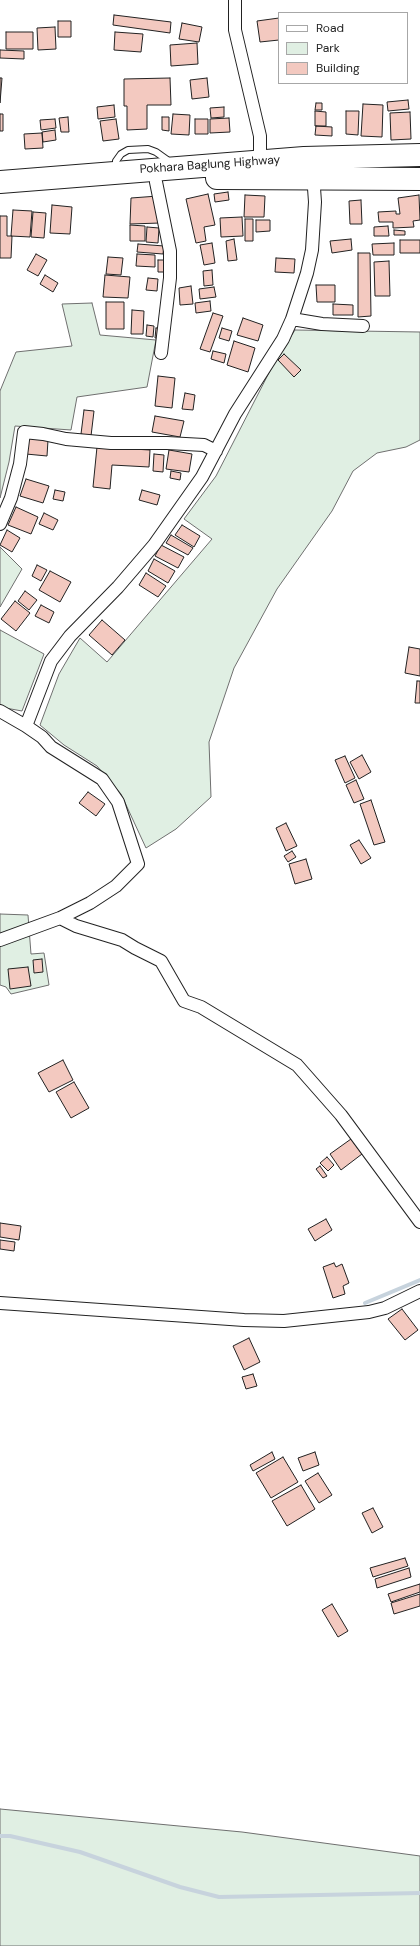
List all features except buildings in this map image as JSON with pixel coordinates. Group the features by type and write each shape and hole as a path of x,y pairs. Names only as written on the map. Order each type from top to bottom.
{"highway":[{"name":"Pokhara Baglung Highway","path":"0,196 216,178 420,155"},
{"name":"Pokhara Baglung Highway","path":"0,182 260,161 420,179"}],"street":[{"path":"235,0 235,30 260,136 260,161"},
{"path":"26,726 52,661 70,636 118,587 154,545 202,477 235,414 283,339 292,319 307,273 312,250 315,202 313,168"},
{"path":"156,182 170,252 170,278 161,353"},
{"path":"292,319 322,324 363,326"},
{"path":"0,524 11,498 20,464 24,432 66,439 111,443 204,445 216,451"},
{"path":"0,711 42,736 51,747 102,779 118,802 138,864 116,886 90,903 60,918 0,940"},
{"path":"60,918 76,926 122,940 161,961 184,1001 201,1007 297,1066 342,1115 420,1222"},
{"path":"0,1303 244,1320 284,1321 369,1312 385,1308 420,1291"}],"green space":[{"path":"92,303 100,335 156,340 147,387 77,397 71,430 15,426 9,462 0,498 0,391 16,352 72,346 62,304"},
{"path":"295,330 420,332 420,440 406,447 377,453 353,471 332,511 277,589 234,668 209,742 211,797 176,829 146,848 121,794 97,766 64,745 40,725 59,674 80,638 107,662 212,539 184,519 216,476 273,365"},
{"path":"0,547 22,569 0,607"},
{"path":"0,630 44,654 22,711 0,707"},
{"path":"0,914 28,915 31,954 44,953 49,985 11,994 6,987 0,985"},
{"path":"0,1809 242,1832 420,1856 420,1946 0,1946"}],"waterway":[{"path":"365,1303 420,1280"},
{"path":"0,1836 10,1836 80,1852 180,1887 219,1897 420,1893"}]}
